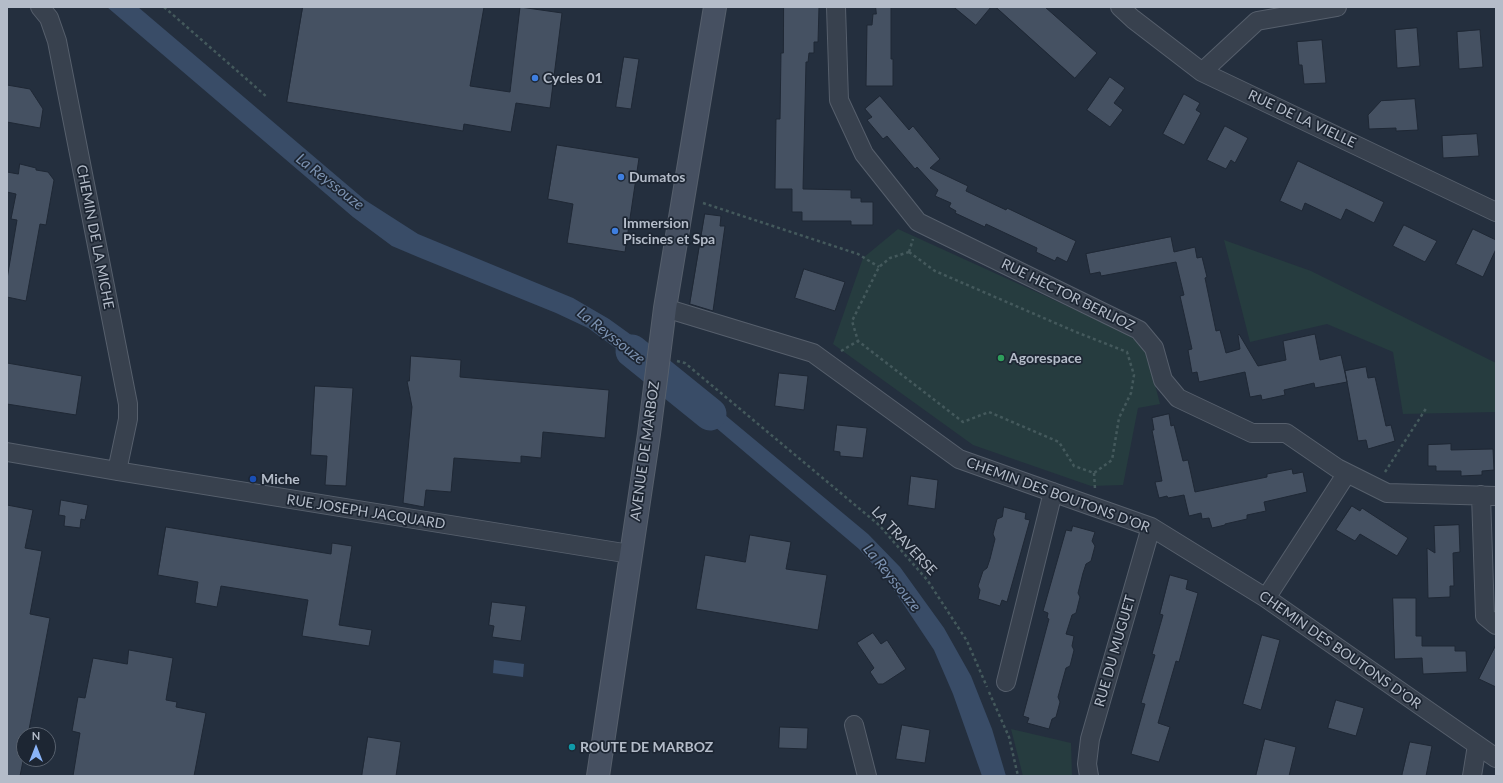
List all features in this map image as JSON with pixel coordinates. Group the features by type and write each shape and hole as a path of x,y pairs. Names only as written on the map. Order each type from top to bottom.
{"main road":[{"name":"AVENUE DE MARBOZ","path":"598,776 649,434 665,308 715,7"}],"street":[{"name":"CHEMIN DE LA MICHE","path":"40,7 49,18 57,41 128,404 128,419 117,471"},
{"name":"RUE HECTOR BERLIOZ","path":"836,7 839,100 864,154 918,222 1139,330 1154,348 1164,380 1178,398 1252,433 1286,433 1337,468 1387,493 1489,495"},
{"name":"RUE DE LA VIELLE","path":"1120,7 1133,19 1202,72 1496,212"},
{"path":"1202,72 1257,21 1337,7"},
{"name":"CHEMIN DES BOUTONS D'OR","path":"665,308 813,353 959,459 1151,527 1266,598 1496,758"},
{"name":"RUE JOSEPH JACQUARD","path":"7,452 630,554"},
{"path":"1266,598 1347,473"},
{"path":"1006,682 1053,492"},
{"path":"1489,495 1485,616 1496,625"},
{"name":"RUE DU MUGUET","path":"1089,776 1087,764 1090,738 1151,527"},
{"path":"854,725 867,776"},
{"path":"1472,776 1477,745"}],"path":[{"path":"164,7 267,97"},
{"path":"683,196 858,254 879,267"},
{"path":"909,252 935,271 1076,332 1127,352 1134,375 1131,393 1119,418 1112,460 1094,473 1074,466 1059,442 988,412 963,422 858,341 852,321 879,267 890,258 909,252"},
{"name":"LA TRAVERSE","path":"679,362 684,363 879,525 928,581 967,641 1009,737 1018,776"},
{"path":"1374,487 1427,407"}],"green space":[{"name":"Agorespace","path":"898,229 1124,332 1138,342 1147,353 1160,404 1138,408 1123,485 1091,486 973,445 833,344 863,258"},
{"path":"1224,240 1311,271 1496,363 1496,412 1403,414 1393,352 1327,324 1250,342"},
{"path":"1011,729 1071,743 1072,776 1023,776"}],"water":[{"path":"107,7 138,7 365,200 418,234 573,298 609,319 652,350 651,374 588,328 556,313 392,246 353,217"},
{"path":"677,375 868,534 900,567 944,628 971,676 992,729 1006,776 982,776 953,694 934,650 888,581 859,549 675,393"},
{"path":"494,660 524,664 523,677 493,673"}],"building":[{"path":"303,7 484,7 470,86 510,92 520,7 562,13 550,108 516,103 511,132 464,124 463,131 287,102"},
{"path":"784,7 819,7 818,42 814,42 814,53 809,53 808,62 806,62 803,189 851,190 851,198 861,198 861,202 873,202 873,225 851,225 851,221 802,221 802,212 792,212 792,189 775,189 776,119 780,119 781,53 783,53"},
{"path":"876,7 891,7 891,59 893,59 893,86 866,86 867,25 872,25 873,14 876,14"},
{"path":"954,7 991,7 976,25"},
{"path":"996,7 1045,7 1097,53 1075,78"},
{"path":"1417,28 1420,66 1397,68 1395,30"},
{"path":"1480,30 1483,67 1459,69 1457,32"},
{"path":"1322,40 1326,83 1304,84 1302,65 1299,65 1297,42"},
{"path":"624,57 639,59 631,109 616,107"},
{"path":"1110,77 1125,88 1114,103 1123,110 1110,127 1087,110"},
{"path":"7,85 30,89 43,109 40,128 7,122"},
{"path":"1184,94 1200,103 1196,110 1201,113 1184,145 1163,134"},
{"path":"880,96 909,130 913,126 940,159 930,168 968,186 966,191 1006,210 1007,208 1076,241 1067,262 1057,257 1055,261 1036,252 1037,248 986,224 985,227 955,213 956,211 949,207 951,203 935,196 938,190 917,167 915,169 887,136 883,139 867,120 872,117 865,109"},
{"path":"1415,99 1418,130 1396,131 1396,128 1369,129 1368,115 1381,101"},
{"path":"1225,126 1248,138 1235,163 1231,160 1226,169 1207,160"},
{"path":"1477,134 1479,156 1443,158 1442,136"},
{"path":"557,145 639,158 625,252 567,243 573,204 548,199"},
{"path":"1298,161 1384,202 1374,223 1346,209 1341,220 1305,203 1302,211 1280,201"},
{"path":"20,164 36,168 36,170 48,172 54,180 46,225 40,224 26,301 7,297 7,279 17,220 11,219 16,194 7,192 7,172 18,174"},
{"path":"705,214 721,216 720,226 725,226 713,311 690,304"},
{"path":"1404,225 1437,241 1425,262 1393,246"},
{"path":"1473,229 1496,240 1496,249 1483,277 1456,264"},
{"path":"1171,237 1174,252 1195,247 1197,258 1202,257 1216,331 1220,330 1226,353 1240,349 1239,334 1258,366 1286,360 1283,341 1315,334 1320,360 1341,355 1347,382 1315,388 1314,383 1284,390 1285,395 1262,400 1261,395 1250,397 1245,372 1199,382 1197,372 1192,373 1188,350 1192,349 1180,296 1184,295 1176,262 1101,276 1100,272 1090,274 1086,254"},
{"path":"804,269 845,282 835,311 795,298"},
{"path":"411,356 461,360 460,377 609,390 605,438 543,432 541,458 521,456 521,463 454,458 451,492 426,490 424,507 403,503 412,407 407,381 409,381"},
{"path":"7,363 82,376 76,415 7,404"},
{"path":"1366,367 1368,378 1375,377 1386,426 1391,425 1395,441 1368,449 1366,440 1358,441 1345,371"},
{"path":"779,373 808,376 804,410 775,406"},
{"path":"315,386 353,388 346,486 325,485 327,456 311,455"},
{"path":"1169,414 1171,426 1174,425 1183,461 1188,460 1195,492 1267,477 1267,474 1292,469 1293,474 1303,472 1307,492 1264,502 1266,511 1247,515 1247,519 1212,528 1209,518 1202,519 1201,513 1189,516 1184,495 1159,498 1155,482 1162,481 1152,430 1154,430 1152,418"},
{"path":"837,425 867,428 863,458 840,456 840,452 834,451"},
{"path":"1451,444 1451,450 1493,449 1494,470 1482,471 1482,475 1461,476 1461,471 1436,471 1436,466 1428,466 1428,445"},
{"path":"911,476 938,480 935,509 908,505"},
{"path":"61,500 88,505 85,520 81,519 80,528 64,526 65,516 59,515"},
{"path":"7,505 33,510 25,548 42,551 30,614 50,618 30,727 16,727 16,767 22,767 20,776 7,776"},
{"path":"1352,506 1360,511 1362,508 1408,538 1397,556 1360,534 1355,541 1336,530"},
{"path":"1004,507 1026,513 1025,519 1030,520 1007,602 1002,600 1000,606 978,599 980,590 978,586 983,571 987,568 990,559 995,539 993,534 997,519 1002,517"},
{"path":"1459,525 1460,552 1453,553 1454,586 1450,586 1450,597 1428,598 1427,548 1435,553 1434,526"},
{"path":"1073,526 1095,532 1092,541 1095,546 1091,561 1086,564 1083,573 1078,593 1080,597 1076,613 1072,615 1066,634 1074,636 1072,646 1074,650 1070,666 1066,668 1058,697 1060,702 1056,717 1052,719 1049,729 1027,723 1029,718 1023,716 1049,619 1047,618 1048,613 1043,611 1066,530 1071,531"},
{"path":"166,527 331,554 332,543 352,546 339,625 372,630 369,646 302,636 308,600 221,586 217,607 195,603 198,582 158,575"},
{"path":"750,535 791,542 786,569 827,575 818,630 696,609 705,555 745,562"},
{"path":"1170,575 1188,580 1186,589 1198,593 1179,662 1176,661 1158,723 1170,727 1159,762 1131,754 1145,704 1141,703 1155,655 1152,654 1163,615 1160,614"},
{"path":"1393,598 1416,598 1416,636 1422,636 1422,646 1455,646 1455,651 1466,651 1467,672 1423,674 1422,658 1395,659"},
{"path":"492,602 526,606 521,641 492,637 494,626 489,625"},
{"path":"873,633 881,644 887,640 906,669 883,684 878,684 870,672 874,668 857,643"},
{"path":"1262,635 1280,640 1261,710 1243,704"},
{"path":"1496,645 1496,687 1479,679"},
{"path":"129,650 173,658 166,700 177,702 176,707 206,713 194,776 73,776 80,733 72,731 78,697 85,698 93,658 127,664"},
{"path":"1336,700 1364,708 1356,736 1328,728"},
{"path":"902,725 930,730 925,763 896,759"},
{"path":"780,727 808,728 807,749 779,748"},
{"path":"368,737 401,742 396,776 362,776"},
{"path":"1265,739 1296,747 1289,776 1256,776"},
{"path":"1410,742 1432,746 1426,776 1402,776"}],"waterway":[{"name":"La Reyssouze","path":"632,351 710,414"}],"place":[{"name":"Cycles 01","path":"535,78"},
{"name":"Dumatos","path":"621,177"},
{"name":"Immersion Piscines et Spa","path":"615,231"},
{"name":"Agorespace","path":"1001,358"},
{"name":"Miche","path":"253,479"},
{"name":"ROUTE DE MARBOZ","path":"572,747"}]}
